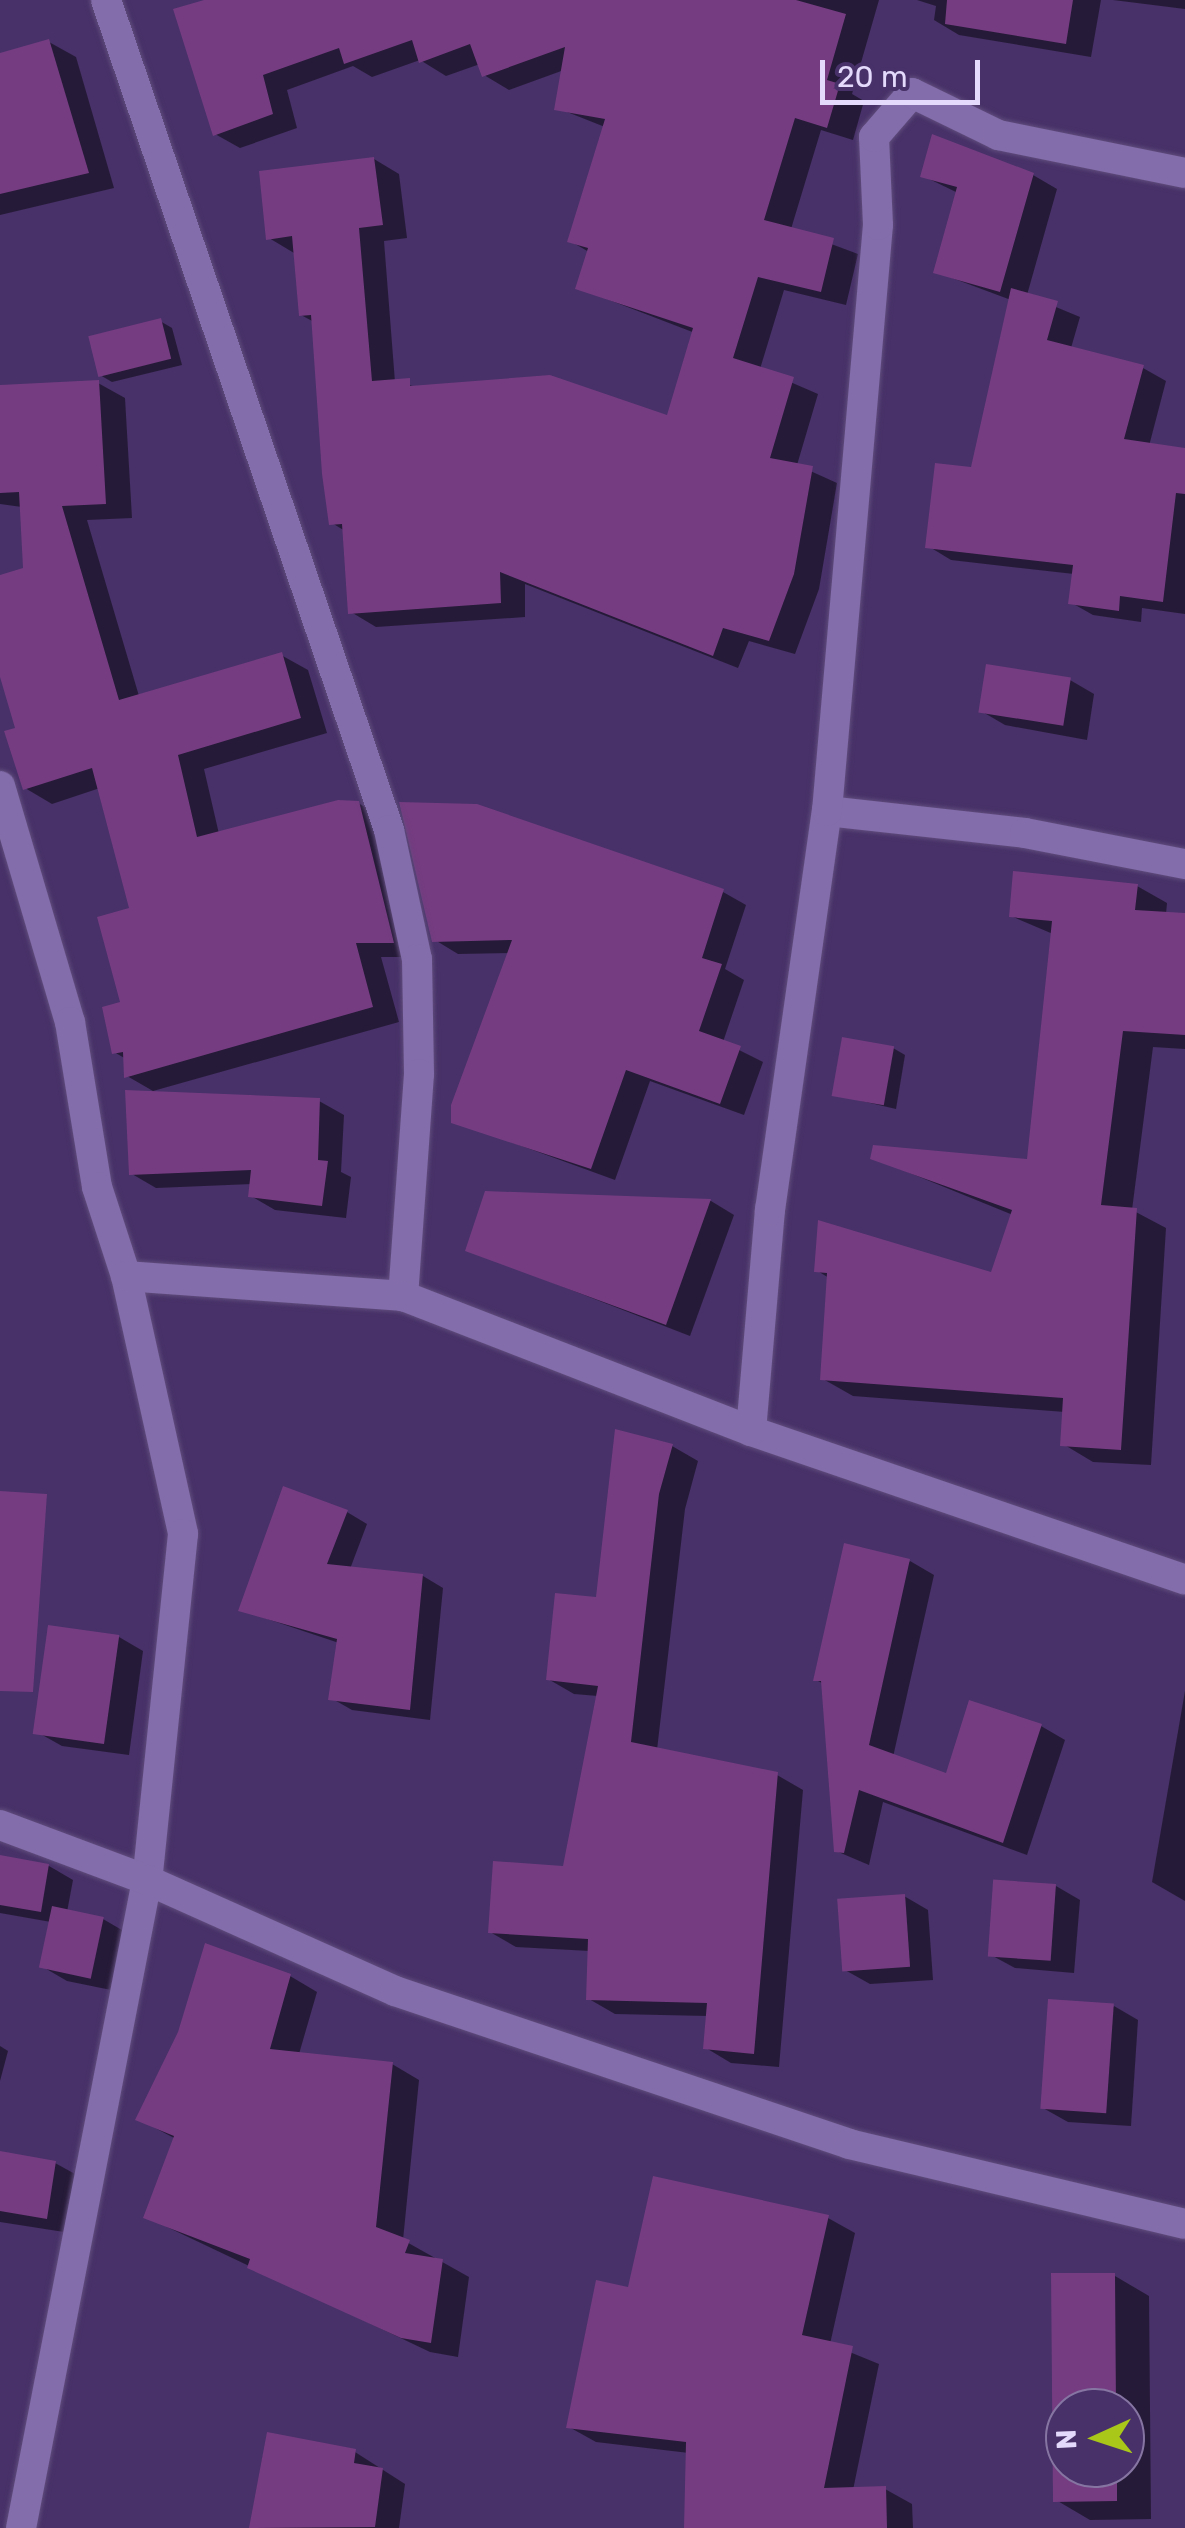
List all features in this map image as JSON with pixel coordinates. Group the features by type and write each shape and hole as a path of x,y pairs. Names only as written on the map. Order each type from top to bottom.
{"street":[{"path":"106,0 389,830 417,959 418,1074 402,1296"},
{"path":"750,1431 770,1210 827,811 878,224 874,137 912,93 998,134 1185,173"},
{"path":"0,786 70,1022 97,1188 126,1276 183,1534 146,1880 21,2528"},
{"path":"827,811 1026,833 1185,864"},
{"path":"126,1276 402,1296 750,1431 1185,1580"},
{"path":"0,1825 146,1880 396,1990 848,2144 1185,2224"}],"building":[{"path":"204,0 796,0 846,14 827,80 840,84 827,128 795,118 764,220 834,238 821,292 758,277 733,358 794,377 770,458 813,466 794,574 769,641 723,628 713,656 500,572 501,603 348,614 342,524 329,525 322,474 311,315 299,316 292,236 266,240 259,171 374,157 383,225 359,228 372,381 410,378 410,386 550,375 667,415 693,328 575,289 588,248 567,242 605,119 554,110 565,47 482,77 470,44 419,63 412,40 344,64 339,48 263,75 273,114 213,136 173,9"},
{"path":"947,0 1073,0 1066,44 945,24"},
{"path":"49,39 89,173 0,194 0,53"},
{"path":"932,134 1034,173 1000,292 933,273 957,187 920,177"},
{"path":"1011,288 1058,301 1047,340 1144,365 1124,439 1185,448 1185,494 1176,493 1163,602 1120,596 1119,611 1068,604 1073,565 925,548 935,463 971,467"},
{"path":"161,318 171,359 98,377 88,336"},
{"path":"99,380 106,504 62,506 119,700 282,652 301,718 178,755 197,837 338,800 359,801 394,943 356,943 373,1007 124,1078 123,1052 112,1054 102,1007 120,1002 97,917 129,908 92,768 23,790 4,731 15,728 0,677 0,575 23,568 19,492 0,493 0,385"},
{"path":"986,664 1071,677 1063,726 978,712"},
{"path":"399,802 477,804 724,889 702,958 722,964 699,1031 741,1046 720,1104 626,1070 591,1169 451,1123 451,1105 512,940 432,942"},
{"path":"1013,871 1138,884 1135,910 1185,913 1185,1035 1123,1031 1101,1205 1137,1208 1121,1450 1060,1446 1063,1398 820,1380 827,1273 814,1272 818,1220 991,1272 1012,1210 870,1159 873,1145 1027,1159 1052,921 1009,917"},
{"path":"842,1037 894,1046 884,1105 832,1096"},
{"path":"125,1090 320,1098 318,1160 328,1161 322,1206 248,1197 251,1170 129,1175"},
{"path":"485,1191 711,1199 666,1325 465,1251"},
{"path":"615,1429 673,1444 659,1494 631,1742 778,1772 754,2054 703,2049 707,2003 586,2000 588,1939 488,1933 493,1861 563,1866 598,1686 546,1680 555,1593 596,1597"},
{"path":"283,1486 348,1510 327,1564 423,1574 410,1710 328,1700 337,1639 238,1611"},
{"path":"0,1491 47,1494 33,1692 0,1691"},
{"path":"844,1543 910,1559 869,1745 946,1773 969,1700 1042,1724 1003,1843 859,1790 844,1853 834,1852 821,1681 813,1681"},
{"path":"48,1625 119,1635 104,1744 33,1734"},
{"path":"0,1855 49,1864 41,1912 0,1905"},
{"path":"993,1880 1056,1884 1051,1961 988,1956"},
{"path":"905,1894 910,1967 842,1972 837,1899"},
{"path":"52,1906 104,1917 91,1979 39,1968"},
{"path":"205,1943 291,1974 270,2049 393,2062 376,2227 410,2240 405,2253 443,2259 431,2343 401,2338 247,2268 250,2259 143,2218 174,2136 135,2120 178,2032"},
{"path":"1048,1999 1114,2004 1106,2113 1040,2109"},
{"path":"0,2151 56,2161 47,2219 0,2211"},
{"path":"653,2176 829,2215 802,2335 853,2346 824,2488 886,2486 887,2528 684,2528 686,2442 566,2428 596,2280 628,2287"},
{"path":"1051,2273 1115,2273 1116,2388 1052,2388"},
{"path":"267,2432 356,2449 354,2463 383,2468 375,2527 249,2528"},
{"path":"1053,2488 1117,2488 1117,2501 1053,2502"}]}
